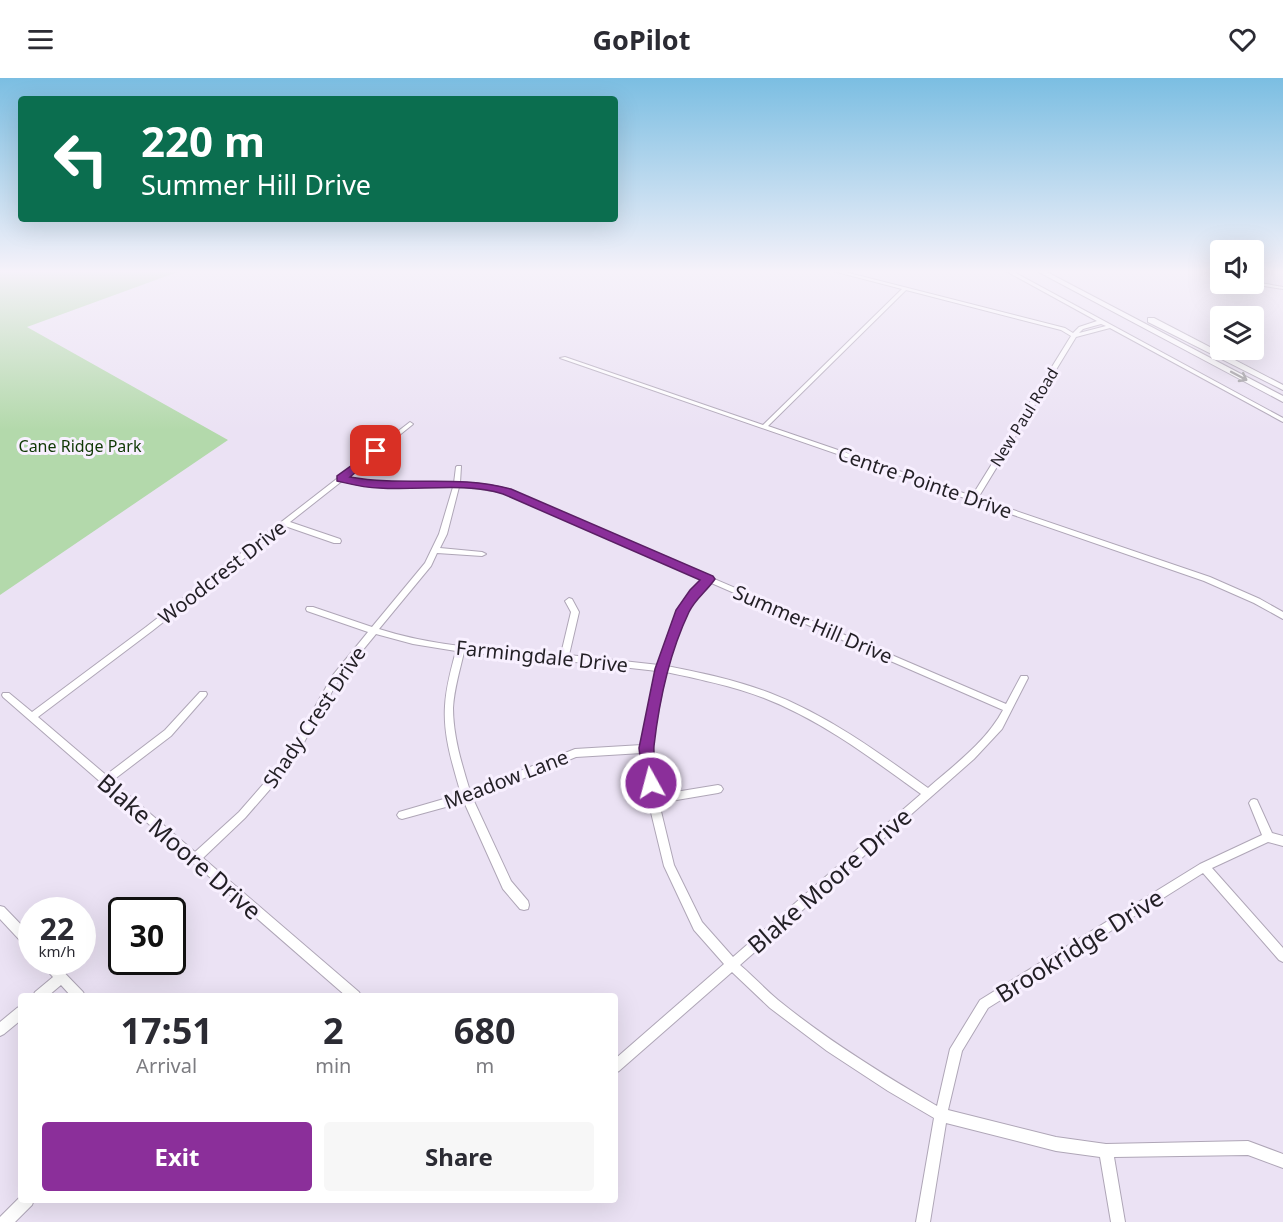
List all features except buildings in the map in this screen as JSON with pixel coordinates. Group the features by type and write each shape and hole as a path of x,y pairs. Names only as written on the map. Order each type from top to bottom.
{"highway":[{"path":"1139,323 1283,399"},
{"path":"1157,323 1283,388"},
{"path":"1160,325 1283,380"}],"street":[{"path":"764,427 870,323"},
{"path":"1042,323 1074,336 1110,327"},
{"path":"1074,336 1081,328 1096,323"},
{"path":"1103,323 1283,420"},
{"name":"New Paul Road","path":"974,499 1074,336"},
{"name":"Centre Pointe Drive","path":"563,358 1219,583 1283,616"},
{"name":"Woodcrest Drive","path":"31,717 149,629 410,424"},
{"name":"Shady Crest Drive","path":"196,858 242,815 289,760 336,677 417,579 436,550 458,484 459,467"},
{"name":"Summer Hill Drive","path":"341,479 377,485 488,486 507,492 1009,709"},
{"path":"285,523 337,541"},
{"path":"436,550 482,554"},
{"path":"708,579 694,593 683,610 662,669 646,748 653,800 669,866 698,926 732,965 774,1004 831,1047 892,1087 941,1115 1056,1144 1106,1151 1248,1148 1283,1161"},
{"path":"565,656 575,612 569,601"},
{"name":"Farmingdale Drive","path":"310,609 426,644 461,649 565,656 717,679 776,700 853,739 927,793"},
{"path":"461,649 452,683 449,708 451,736 467,797 507,885 524,905"},
{"name":"Blake Moore Drive","path":"618,1064 970,756 999,726 1024,678"},
{"path":"105,781 168,733 203,694"},
{"name":"Blake Moore Drive","path":"6,695 352,993"},
{"name":"Meadow Lane","path":"402,815 467,797 575,753 646,748"},
{"path":"653,800 718,789"},
{"path":"1254,802 1268,837 1283,841"},
{"name":"Brookridge Drive","path":"923,1222 941,1115 956,1049 984,1004 1204,867 1268,837"},
{"path":"1204,867 1283,956"},
{"path":"0,911 18,930"},
{"path":"42,993 61,977 77,993"},
{"path":"0,1030 18,1015"},
{"path":"1106,1151 1118,1222"},
{"path":"5,1222 24,1203"}],"green space":[{"name":"Cane Ridge Park","path":"0,323 37,323 27,327 228,440 0,595"}],"route":[{"path":"376,451 341,479 377,485 473,484 488,486 507,492 708,579 694,593 683,610 662,669 646,748 651,783"}]}
